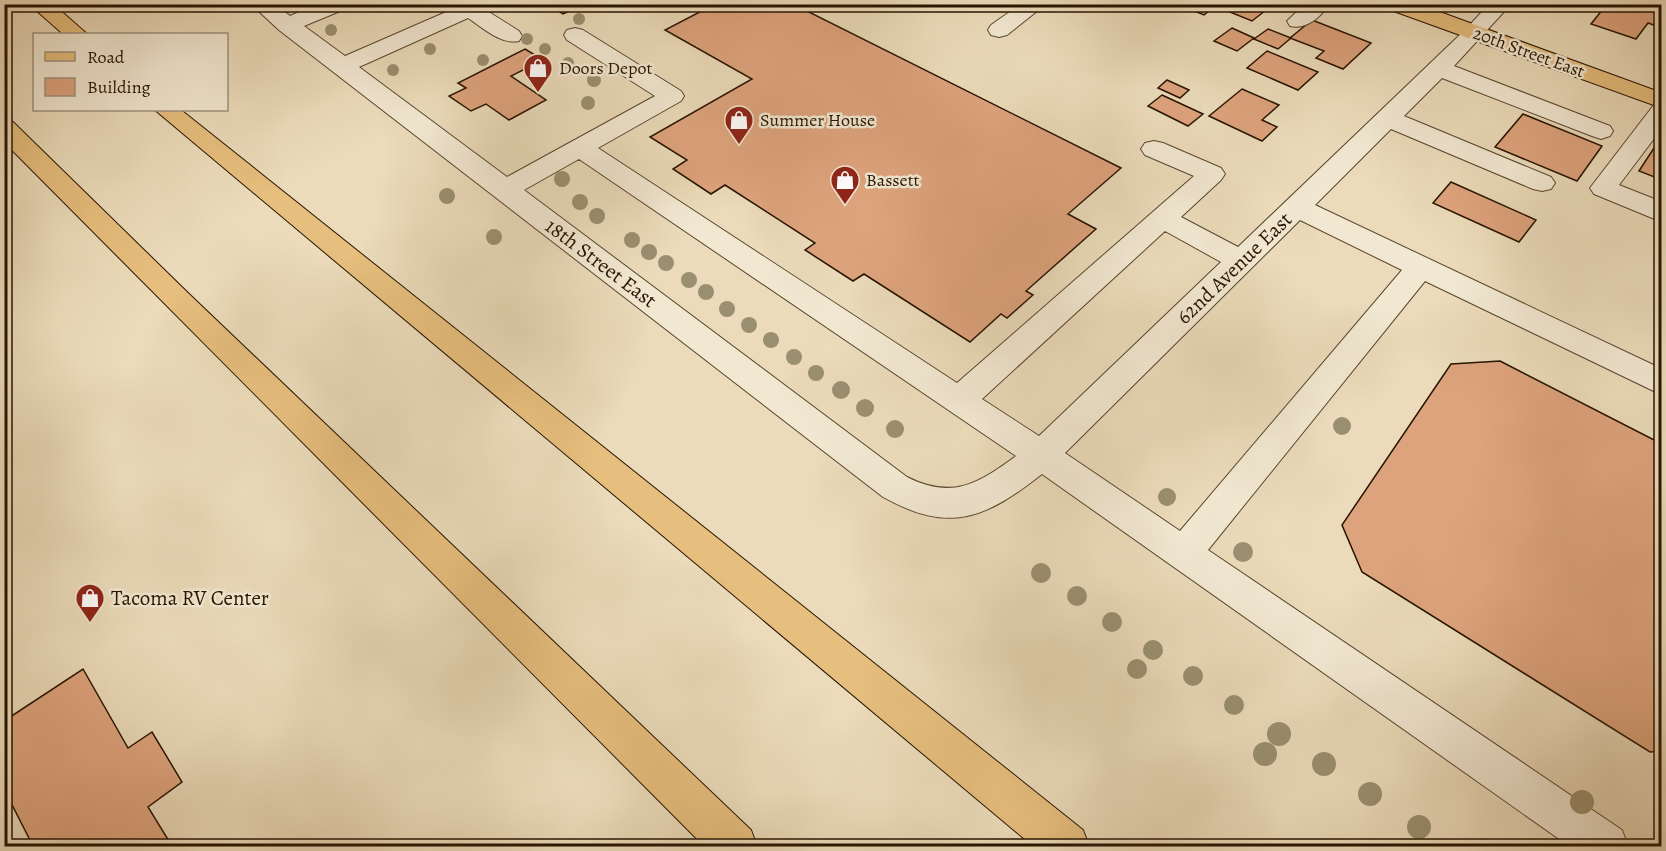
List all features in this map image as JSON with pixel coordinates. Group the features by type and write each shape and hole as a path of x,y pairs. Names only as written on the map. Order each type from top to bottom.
{"main road":[{"path":"39,4 75,33"},
{"name":"20th Street East","path":"1396,4 1662,101"},
{"path":"168,111 1067,846"},
{"path":"4,127 179,302 735,846"}],"street":[{"name":"18th Street East","path":"261,4 895,487 924,503 948,505"},
{"path":"287,25 336,4"},
{"path":"999,30 1036,4"},
{"path":"1151,4 1157,4"},
{"path":"1298,21 1319,4"},
{"name":"62nd Avenue East","path":"948,505 976,498 996,488 1041,455 1475,33 1501,4"},
{"path":"342,66 465,7 511,36"},
{"path":"504,190 672,96 575,35"},
{"path":"1438,68 1601,131"},
{"path":"1662,111 1603,188 1662,213"},
{"path":"1387,118 1542,183"},
{"path":"580,148 1041,455 1606,846"},
{"path":"959,400 1212,174 1154,149"},
{"path":"1296,207 1662,383"},
{"path":"1164,219 1241,261"},
{"path":"1184,553 1420,268"}],"building":[{"path":"547,4 585,4 563,14"},
{"path":"715,4 793,4 1121,168 1068,214 1096,229 1026,291 1033,295 1007,318 1001,314 970,342 864,274 853,281 805,250 815,243 725,185 711,194 673,169 687,160 650,137 752,79 665,30"},
{"path":"1184,4 1217,5 1204,15 1182,6"},
{"path":"1225,4 1267,4 1271,6 1252,21 1220,8"},
{"path":"1607,4 1662,6 1662,28 1648,23 1636,39 1591,24"},
{"path":"1312,20 1371,43 1343,69 1316,58 1324,51 1290,38"},
{"path":"1232,28 1254,38 1237,51 1214,41"},
{"path":"1268,29 1291,38 1278,49 1254,39"},
{"path":"525,49 543,60 511,76 546,100 509,120 486,104 471,111 449,96 466,88 458,83"},
{"path":"1267,51 1318,72 1298,90 1247,68"},
{"path":"1167,80 1189,90 1180,98 1158,88"},
{"path":"1242,89 1279,105 1262,120 1277,127 1262,141 1209,116"},
{"path":"1162,95 1203,114 1188,126 1148,106"},
{"path":"1523,114 1602,146 1577,181 1495,147"},
{"path":"1654,148 1662,151 1662,180 1639,171"},
{"path":"1451,182 1536,220 1519,242 1433,203"},
{"path":"1500,361 1662,444 1662,751 1650,752 1362,572 1342,525 1451,364"},
{"path":"83,669 128,748 152,732 182,782 148,807 172,846 33,846 4,789 4,721"}],"place":[{"name":"Doors Depot","path":"538,94"},
{"name":"Summer House","path":"739,146"},
{"name":"Bassett","path":"845,206"},
{"name":"Tacoma RV Center","path":"90,624"}]}
